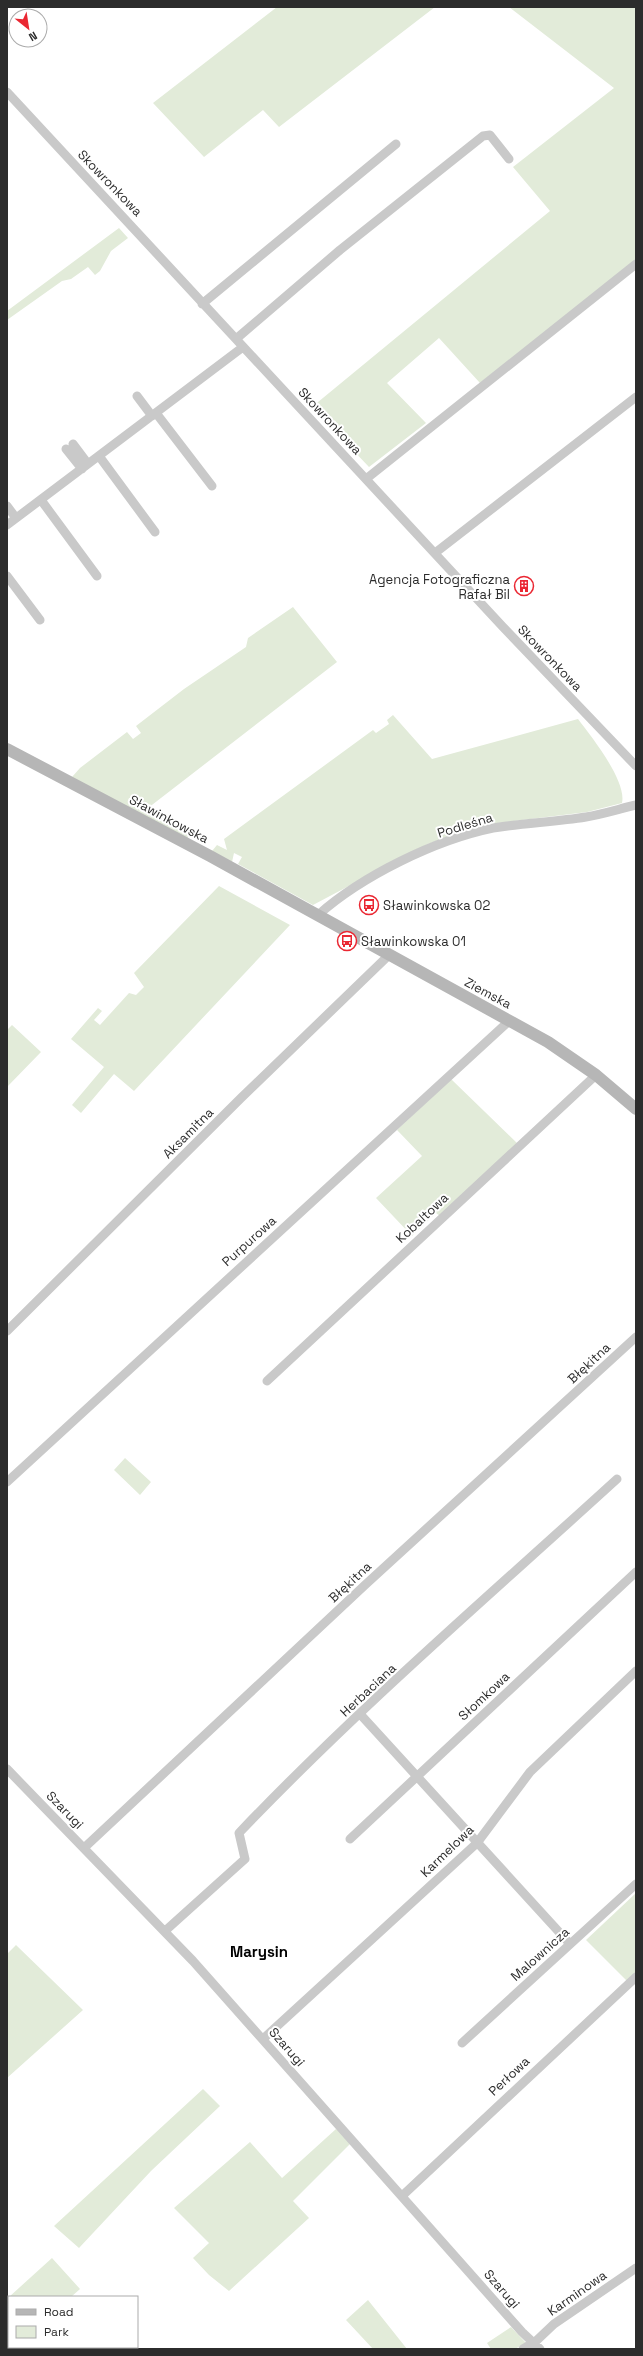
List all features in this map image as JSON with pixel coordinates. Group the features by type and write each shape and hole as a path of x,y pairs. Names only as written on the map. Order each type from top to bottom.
{"street":[{"name":"Skowronkowa","path":"7,92 130,222 202,304 636,766"},
{"path":"236,339 340,250 483,136 490,135 509,158"},
{"path":"202,304 396,144"},
{"path":"366,479 636,264"},
{"path":"7,506 10,521 41,500 243,347"},
{"path":"137,396 212,486"},
{"path":"435,553 636,396"},
{"path":"70,447 85,467"},
{"path":"99,456 155,532"},
{"path":"41,500 97,576"},
{"path":"7,576 40,620"},
{"name":"Sławinkowska","path":"7,749 318,915"},
{"name":"Podleśna","path":"318,915 372,877 410,858 462,837 492,829 586,817 636,805"},
{"name":"Ziemska","path":"318,915 554,1046 596,1075 636,1109"},
{"name":"Aksamitna","path":"7,1331 241,1098 389,955"},
{"name":"Purpurowa","path":"7,1482 510,1021"},
{"name":"Kobaltowa","path":"267,1381 596,1075"},
{"name":"Błękitna","path":"84,1848 365,1585 636,1337"},
{"name":"Herbaciana","path":"165,1931 245,1860 239,1833 272,1798 360,1714 617,1479"},
{"name":"Słomkowa","path":"350,1839 636,1572"},
{"name":"Karmelowa","path":"264,2039 477,1843 530,1772 636,1671"},
{"path":"360,1714 570,1944"},
{"name":"Szarugi","path":"7,1768 165,1931 264,2039 522,2332 537,2345"},
{"name":"Malownicza","path":"462,2043 636,1884"},
{"name":"Perłowa","path":"402,2196 636,1977"},
{"name":"Karminowa","path":"522,2349 537,2345 554,2324 636,2268"}],"green space":[{"path":"277,7 435,7 279,127 263,110 204,157 153,103"},
{"path":"509,7 636,7 636,261 480,383 439,338 387,383 426,423 369,467 312,407 550,211 513,167 614,88"},
{"path":"119,228 128,238 111,251 100,271 95,275 88,267 71,279 62,281 7,320 7,311"},
{"path":"293,607 337,662 148,808 191,834 185,841 72,777 80,768 127,732 133,739 141,733 136,726 184,689 246,647 248,638"},
{"path":"393,715 432,759 578,719 599,747 614,771 622,794 622,803 587,812 490,824 458,833 428,844 313,905 238,864 242,857 234,853 232,862 212,851 217,845 227,850 224,839 373,730 376,733 389,724 387,720"},
{"path":"219,886 290,925 134,1091 114,1074 81,1113 72,1105 104,1067 71,1039 98,1008 102,1011 94,1020 100,1025 129,993 136,995 144,987 134,973"},
{"path":"12,1025 41,1052 7,1087 7,1030"},
{"path":"451,1079 519,1145 441,1217 436,1213 412,1236 376,1198 422,1156 397,1130"},
{"path":"125,1458 151,1482 140,1495 114,1470"},
{"path":"636,1893 636,1975 628,1982 586,1940"},
{"path":"16,1945 83,2010 7,2078 7,1954"},
{"path":"203,2089 220,2106 151,2171 79,2248 54,2226"},
{"path":"336,2129 353,2141 293,2201 309,2218 229,2291 209,2275 193,2258 209,2243 174,2208 250,2142 282,2178"},
{"path":"52,2258 80,2289 72,2296 10,2296"},
{"path":"368,2300 407,2349 373,2349 346,2320"},
{"path":"511,2327 526,2343 515,2349 491,2349 487,2343"}],"place":[{"name":"Agencja Fotograficzna Rafał Bil","path":"524,586"},
{"name":"Sławinkowska 02","path":"369,905"},
{"name":"Sławinkowska 01","path":"347,941"}],"district":[{"name":"Marysin","path":"259,1951"}]}
